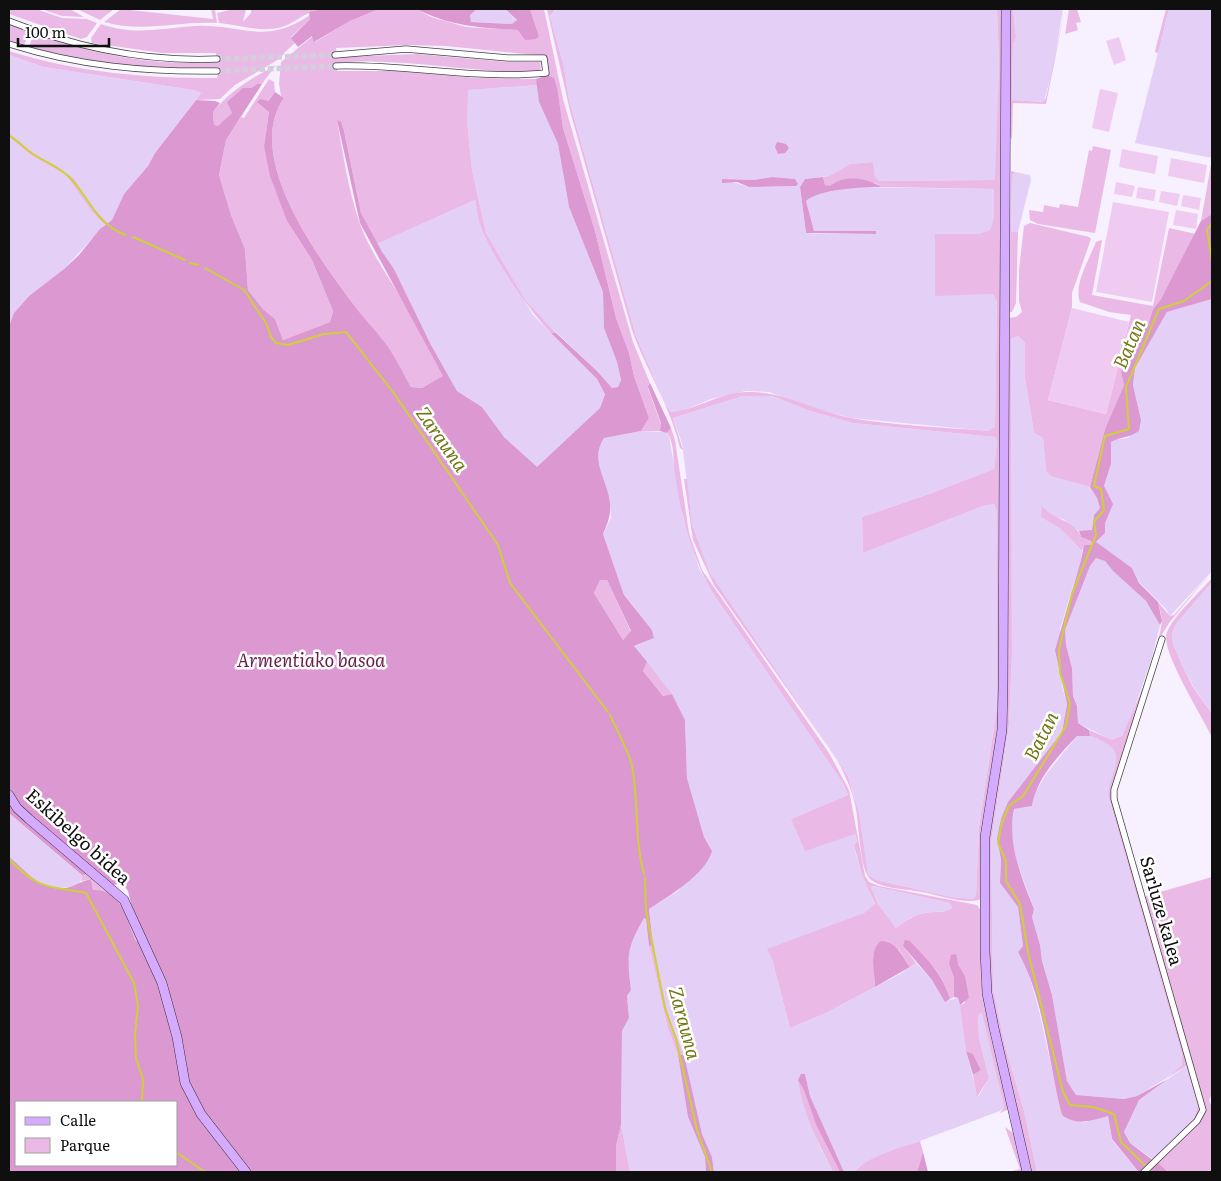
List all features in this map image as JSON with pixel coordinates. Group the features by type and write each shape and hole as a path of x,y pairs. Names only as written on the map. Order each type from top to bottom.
{"street":[{"path":"1006,9 1003,688 1002,730 985,837 985,951 987,992 992,1019 1027,1172"},
{"path":"9,21 63,41 122,55 166,60 217,59"},
{"path":"9,44 51,57 112,68 152,71 218,71"},
{"path":"335,55 406,50 508,58 544,58 546,73 492,75 371,65 336,66"},
{"name":"Sarluze kalea","path":"1144,1172 1197,1121 1203,1110 1114,799 1114,790 1162,639"},
{"name":"Eskibelgo bidea","path":"9,795 17,808 29,819 124,900 162,982 177,1037 185,1083 201,1114 246,1172"}],"shaded area":[{"path":"477,9 505,9 517,21 512,24 471,22 470,15"},
{"path":"997,9 999,66 996,180 879,181 875,178 873,162 850,164 829,176 805,179 800,187 806,233 816,234 876,234 876,231 814,232 806,201 811,196 849,187 994,189 994,217 990,230 978,234 935,234 935,295 993,294 997,302 995,427 988,431 851,418 812,408 769,392 746,391 711,399 682,411 671,412 665,404 636,336 569,100 564,67 550,16 556,10","holes":["772,177 794,179 796,186 749,187 722,179 754,180"]},
{"path":"1013,9 1063,9 1054,63 1044,102 1012,100 1013,44 1016,38"},
{"path":"1169,9 1212,9 1212,158 1135,143"},
{"path":"1119,37 1126,60 1114,65 1106,41"},
{"path":"9,55 44,67 193,90 201,93 155,153 148,166 124,194 112,220 108,223 89,203 74,178 28,149 9,133"},
{"path":"538,85 539,102 558,144 569,207 603,292 604,328 617,362 621,380 618,387 612,388 526,301 486,233 472,170 467,120 467,90"},
{"path":"1100,89 1118,93 1109,132 1092,128"},
{"path":"9,137 32,156 66,175 92,212 105,225 64,269 29,296 14,313 9,326"},
{"path":"1122,149 1158,156 1155,174 1119,167"},
{"path":"1171,158 1207,165 1204,183 1168,176"},
{"path":"1015,172 1030,175 1031,180 1018,232 1011,232 1012,176"},
{"path":"1116,182 1135,186 1132,197 1114,194"},
{"path":"1138,187 1156,190 1154,201 1136,198"},
{"path":"1161,191 1180,194 1177,206 1159,202"},
{"path":"1183,195 1201,198 1199,210 1181,206"},
{"path":"475,200 481,227 533,315 597,379 605,393 600,408 537,468 504,437 482,407 457,391 431,345 394,269 377,244"},
{"path":"1113,202 1169,212 1152,302 1096,292"},
{"path":"1176,210 1198,214 1196,229 1173,225"},
{"path":"1212,299 1212,571 1170,616 1166,609 1139,582 1132,568 1095,543 1105,533 1104,486 1111,464 1111,442 1117,439 1128,438 1141,420 1133,385 1135,368 1167,312"},
{"path":"1072,308 1129,322 1106,414 1048,400"},
{"path":"1018,336 1025,343 1025,378 1034,433 1043,438 1046,471 1050,476 1090,487 1097,498 1100,508 1094,515 1092,530 1087,532 1079,531 1063,519 1056,518 1047,513 1043,506 1042,517 1061,529 1082,551 1060,629 1062,686 1067,704 1062,732 1008,802 997,838 1001,860 1000,883 1018,907 1023,946 1018,952 1027,967 1040,1015 1062,1115 1085,1122 1108,1116 1112,1140 1137,1172 1037,1172 1024,1111 1005,1046 993,988 991,843 1009,725 1012,653 1011,339"},
{"path":"743,396 772,396 810,411 853,423 995,437 997,441 994,469 862,517 863,553 983,506 994,504 997,512 997,708 979,827 976,895 973,899 951,897 876,880 868,875 854,795 848,776 710,573 692,524 682,443 673,418"},
{"path":"641,431 665,432 669,436 683,518 699,568 712,592 843,783 848,795 791,819 855,834 857,841 854,846 857,858 875,905 864,913 772,959 790,1028 826,1013 900,974 916,963 932,980 945,1001 958,998 962,1012 966,1051 978,1097 989,1078 979,1038 978,1015 982,1013 985,1022 1004,1107 1000,1111 885,1154 860,1166 854,1172 844,1172 810,1096 805,1074 801,1074 819,1145 833,1172 714,1172 712,1157 702,1134 681,1045 668,1013 653,945 649,909 678,891 712,851 704,837 687,778 685,720 672,694 633,647 654,638 652,630 624,595 603,534 611,518 610,503 601,476 598,455 600,444 604,438"},
{"path":"1097,557 1105,561 1113,571 1146,601 1160,625 1151,661 1130,720 1122,736 1113,741 1078,723 1077,706 1073,696 1072,668 1066,645 1065,630 1090,566"},
{"path":"1212,582 1212,714 1193,686 1182,665 1173,644 1172,633 1176,624"},
{"path":"1077,736 1090,736 1108,742 1115,752 1117,761 1108,795 1182,1055 1182,1065 1167,1078 1137,1096 1124,1099 1076,1095 1067,1081 1052,995 1032,917 1034,909 1016,860 1011,831 1014,809 1032,806 1034,794 1047,773"},
{"path":"9,813 82,875 79,885 62,888 42,884 33,880 9,857"},
{"path":"871,887 950,903 952,908 948,911 924,913 910,918 896,928 878,904"},
{"path":"644,918 646,919 649,946 668,1029 678,1055 688,1117 705,1157 706,1172 630,1172 621,1125 622,1031 629,1018 627,996 631,990 627,957 632,939"},
{"path":"1186,1066 1198,1105 1194,1118 1153,1159 1130,1143 1124,1132 1139,1100"}],"green space":[{"path":"9,9 36,9 62,18 87,19 97,23 87,37 81,39 9,14"},
{"path":"41,9 70,9 84,17 62,16"},
{"path":"77,9 114,9 100,20"},
{"path":"121,9 213,19 211,9 215,9 217,23 132,27 104,22"},
{"path":"234,9 246,9 243,22 251,13 251,9 318,9 318,11 308,13 287,25 274,29 258,29 219,23 217,13"},
{"path":"324,9 379,9 350,21 314,42 312,36 298,47 291,38 310,19 309,12"},
{"path":"379,9 416,9 431,17 466,27 518,30 539,36 530,9 544,9 563,99 633,342 650,383 648,388 661,424 660,431 641,431 649,418 616,318 595,231 563,128 558,92 547,75 544,56 446,46 408,45 336,48 337,57 417,54 508,62 540,62 541,71 516,72 362,61 337,63 337,71 394,71 477,78 536,79 538,85 468,90 467,120 472,170 486,233 526,301 556,333 551,333 542,323 522,297 502,268 481,227 475,200 377,244 361,213 344,131 337,120 349,184 355,209 364,233 375,256 403,301 444,376 422,388 411,387 379,335 324,264 291,208 279,178 273,150 274,122 284,98 281,96 279,84 281,62 313,36 315,42 350,21"},
{"path":"416,9 477,9 470,15 471,22 512,24 517,20 505,9 530,9 539,36 536,39 525,40 518,30 453,23"},
{"path":"547,9 556,9 550,16 564,67 569,100 636,336 662,396 632,330 570,111"},
{"path":"997,9 1002,9 999,720 980,836 981,897 979,900 965,901 894,888 881,885 870,879 866,873 861,855 853,798 837,760 848,776 859,814 868,875 876,880 951,897 973,899 976,895 979,827 997,708 997,512 994,504 983,506 863,553 862,517 994,469 997,441 995,437 853,423 810,411 772,396 743,396 673,418 683,450 680,448 666,405 671,412 681,411 728,395 748,392 787,398 838,415 868,421 988,431 995,427 997,302 993,294 935,296 935,234 978,234 990,230 994,217 994,189 882,187 875,183 830,187 825,185 823,177 829,176 850,164 873,162 875,177 879,181 995,180 999,66"},
{"path":"1010,9 1013,9 1016,38 1013,44 1012,100 1043,102 1046,98 1065,9 1046,104 1013,103 1012,140 1009,134"},
{"path":"1069,9 1077,9 1081,22 1076,23 1078,30 1065,34"},
{"path":"1166,9 1169,9 1158,53 1155,52"},
{"path":"310,15 310,19 291,37 295,43 281,58 235,85 220,99 196,100 201,93 193,90 44,67 9,55 9,51 61,64 112,73 163,77 217,78 218,73 123,65 29,47 34,33 101,53 148,61 171,63 217,62 216,53 163,53 92,43 91,38 101,24 125,30 212,26 266,32 280,30"},
{"path":"9,23 29,32 24,46 9,41"},
{"path":"276,65 262,84 257,84 231,108 232,113 218,127 214,125 213,112 220,104 234,91"},
{"name":"Armentiako basoa","path":"547,75 554,78 563,128 595,231 616,318 649,418 641,431 604,438 600,446 599,462 609,495 610,507 609,519 603,534 624,595 652,630 654,638 634,646 647,662 643,671 663,696 672,694 685,720 687,778 704,837 712,851 708,860 695,876 649,909 653,945 649,946 646,919 644,918 631,945 629,969 631,990 627,996 629,1018 622,1031 621,1125 616,1146 616,1172 9,1172 9,857 34,879 49,887 66,888 91,879 93,890 110,894 116,900 126,915 135,940 141,943 128,891 122,883 113,885 85,869 86,874 82,875 9,813 9,326 14,313 29,296 79,255 100,229 112,220 124,194 148,166 155,153 196,100 220,103 213,112 214,125 218,126 232,113 227,102 243,88 252,88 257,84 262,84 226,140 219,175 231,215 245,249 248,290 263,309 275,319 283,340 330,322 333,311 312,260 287,221 270,176 264,146 269,112 257,102 260,99 268,101 275,92 284,98 274,122 273,150 279,178 291,208 324,264 396,359 411,387 422,388 443,376 360,223 337,120 341,122 344,131 361,213 381,250 394,269 431,345 457,391 482,407 504,437 537,467 600,408 605,394 597,379 551,333 556,333 597,371 612,388 618,387 621,380 617,362 604,328 603,292 569,207 558,144 539,102 536,79","holes":["600,580 607,580 631,631 623,640 594,593"]},
{"path":"269,79 274,82 275,92 264,105 269,112 264,146 287,221 312,260 333,311 330,322 283,340 275,319 263,309 248,290 245,249 231,215 219,175 226,140 241,117 244,118"},
{"path":"9,133 28,149 74,178 89,203 108,223 105,225 92,212 66,175 32,156 9,137"},
{"path":"777,142 786,144 789,148 785,153 778,154 775,147"},
{"path":"1093,146 1111,150 1095,233 1038,224 1030,220 1029,210 1043,212 1044,205 1059,208 1060,204 1078,207 1089,150 1092,151"},
{"path":"1212,159 1212,214 1201,221"},
{"path":"1011,171 1015,172 1012,176 1011,232 1018,232 1016,303 1012,312 1009,312"},
{"path":"772,177 795,179 798,184 796,186 749,187 737,182 722,183 722,179 754,180"},
{"path":"823,177 825,185 830,186 842,180 856,179 869,181 882,187 831,191 812,197 806,201 814,231 876,231 876,234 806,233 800,187 805,179"},
{"path":"1212,214 1212,299 1167,312 1135,368 1133,385 1141,420 1139,431 1111,442 1111,464 1104,486 1113,504 1105,523 1105,533 1096,542 1132,568 1139,583 1158,602 1162,621 1160,625 1146,601 1113,571 1105,561 1096,558 1090,566 1065,630 1066,645 1072,668 1073,696 1077,706 1078,723 1089,730 1090,736 1077,736 1063,751 1043,777 1034,796 1032,806 1014,809 1012,822 1016,860 1034,909 1032,917 1052,995 1067,1081 1076,1095 1124,1099 1137,1096 1168,1079 1139,1100 1124,1132 1130,1143 1154,1161 1142,1172 1138,1171 1112,1139 1108,1116 1090,1121 1078,1121 1062,1115 1040,1011 1027,971 1018,952 1023,946 1018,907 1000,883 1001,860 997,838 1001,819 1008,802 1062,732 1067,704 1055,650 1084,545 1092,545 1091,541 1081,537 1079,531 1092,530 1094,515 1100,508 1097,498 1090,487 1105,429 1124,385 1121,372 1124,360 1132,343 1148,325 1153,309 1161,299 1201,221"},
{"path":"1030,223 1091,239 1072,293 1072,308 1048,400 1106,414 1131,315 1109,312 1080,302 1078,295 1080,280 1096,242 1102,240 1092,295 1153,306 1169,228 1196,234 1161,299 1153,309 1148,325 1132,343 1124,360 1121,372 1124,385 1105,429 1090,487 1050,476 1046,471 1043,438 1034,433 1025,378 1025,343 1018,336 1011,339 1012,653 1009,725 991,843 993,988 1005,1046 1024,1111 1037,1172 1031,1172 1002,1052 989,973 987,856 990,822 1007,720 1008,318 1016,317 1022,312 1019,301 1019,269 1024,226"},
{"path":"650,383 671,428 667,433 660,431 661,423 648,387"},
{"path":"671,428 675,440 689,533 702,570 829,753 849,790 865,876 869,882 879,886 977,905 980,909 981,981 991,1038 1009,1109 1000,1113 1004,1107 982,1013 978,1015 979,1038 989,1078 977,1097 973,1075 981,1070 973,1054 966,1051 960,1005 965,1003 965,976 958,964 949,964 954,978 954,997 950,999 943,980 938,973 927,961 912,951 903,946 916,963 910,967 899,950 873,955 875,987 826,1013 790,1028 772,959 767,949 864,913 875,904 863,877 854,846 857,841 855,834 805,851 791,819 848,795 843,783 712,592 704,577 692,547 683,516 676,484 672,445 667,433","holes":["871,887 950,903 952,908 949,910 917,915 896,928 878,904"]},
{"path":"684,479 687,479 692,524 710,573 829,749 714,585 693,540"},
{"path":"1042,505 1051,514 1074,527 1081,537 1091,541 1092,545 1084,545 1082,551 1061,529 1041,517"},
{"path":"1212,571 1169,623 1161,636 1112,800 1200,1106 1198,1117 1154,1161 1153,1159 1194,1118 1198,1105 1186,1066 1167,1078 1182,1065 1182,1055 1108,795 1115,766 1115,752 1103,741 1090,736 1089,730 1112,740 1122,736 1140,695 1156,649 1162,621 1158,602 1170,616 1174,615"},
{"path":"1212,578 1212,582 1176,624 1172,633 1173,644 1182,665 1193,687 1212,714 1212,738 1176,668 1166,641 1167,632 1176,618"},
{"path":"600,580 607,580 631,632 623,640 594,593"},
{"path":"647,662 672,694 663,696 643,671"},
{"path":"85,869 120,898 141,943 135,940 97,890 93,890 91,879 81,881 82,875 86,873"},
{"path":"1212,877 1212,1094 1209,1100 1212,1107 1212,1172 1168,1172 1157,1162 1199,1121 1205,1106 1143,897"},
{"path":"905,940 910,941 934,967 943,981 950,999 945,1002 932,980 903,946"},
{"path":"881,941 895,946 910,967 875,987 873,956 877,945"},
{"path":"653,945 668,1013 684,1055 678,1055 668,1029 649,946"},
{"path":"956,954 958,964 965,976 969,998 960,1005 958,998 954,997 954,978 949,964 951,955"},
{"path":"966,1051 973,1054 981,1070 973,1075"},
{"path":"678,1055 684,1055 702,1134 712,1157 714,1172 706,1172 705,1157 688,1117"},
{"path":"801,1074 805,1074 810,1096 844,1172 840,1172 816,1125 804,1090 798,1080"},
{"path":"798,1080 804,1090 816,1125 840,1172 833,1172 817,1139 803,1104"},
{"path":"621,1125 630,1172 616,1172 616,1146"},
{"path":"1005,1127 1013,1133 1023,1172 1009,1172 1020,1169"},
{"path":"920,1141 923,1152 917,1172 854,1172 876,1157"},
{"path":"923,1152 928,1172 917,1172"},
{"path":"1157,1162 1168,1172 1146,1172"}],"waterway":[{"name":"Zarauna","path":"9,136 30,152 68,175 101,219 126,235"},
{"name":"Batan","path":"1212,223 1207,230 1212,262"},
{"name":"Zarauna","path":"133,237 185,260"},
{"name":"Zarauna","path":"190,263 198,265"},
{"name":"Zarauna","path":"205,268 244,290 266,323 271,337 276,343 288,345 324,334 346,332 393,392 498,545 510,583 608,712"},
{"name":"Batan","path":"1152,1172 1121,1142 1114,1114 1093,1107 1070,1105 1063,1092 1028,952 1020,904 1006,881 1006,861 998,843 1002,822 1009,806 1023,796 1066,726 1070,703 1060,673 1059,650 1072,594 1096,535 1094,522 1104,510 1101,489 1094,486 1105,436 1129,429 1126,387 1159,309 1184,301 1212,281"},
{"name":"Zarauna","path":"610,715 632,766 639,847 644,874"},
{"path":"9,859 27,876 43,885 86,893 134,983 138,1005 135,1034 136,1058 143,1079 142,1101"},
{"name":"Zarauna","path":"645,878 646,911 665,1008 676,1039 697,1130 712,1172"},
{"path":"178,1153 205,1172"}],"tunnel":[{"path":"217,59 335,55"},
{"path":"217,71 336,66"}]}
